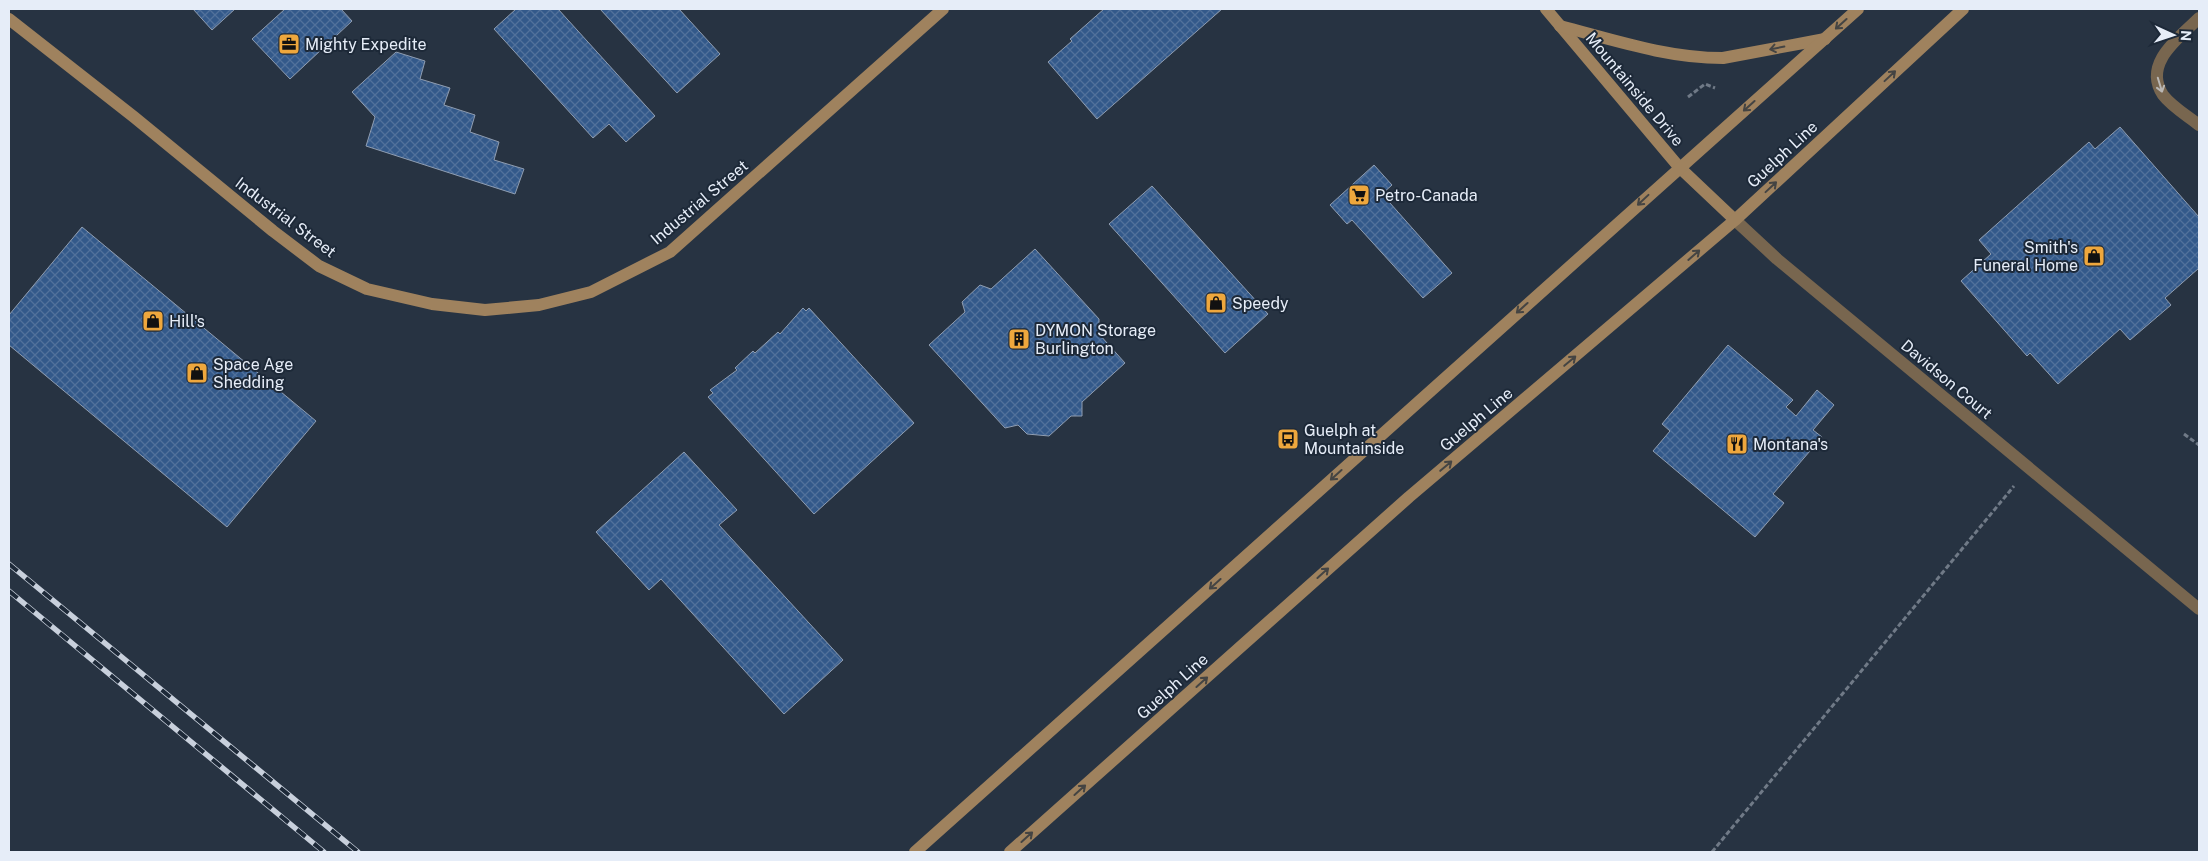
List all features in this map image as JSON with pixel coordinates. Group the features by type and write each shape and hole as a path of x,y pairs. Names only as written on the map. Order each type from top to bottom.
{"main road":[{"name":"Industrial Street","path":"9,18 319,266 367,290 432,304 484,310 539,305 591,292 670,252 943,9"},
{"name":"Mountainside Drive","path":"1546,9 1679,167"},
{"path":"915,852 1679,167 1858,9"},
{"name":"Guelph Line","path":"1010,852 1409,497 1735,220 1963,9"},
{"path":"1560,26 1657,52 1706,58 1723,58 1825,39"},
{"name":"Davidson Court","path":"1679,167 1735,220"}],"street":[{"path":"2199,18 2164,52 2157,73 2163,94 2199,125"},
{"name":"Davidson Court","path":"1735,220 1777,259 2199,609"}],"path":[{"path":"1688,97 1705,84 1714,88"},
{"path":"2184,434 2199,445"},
{"path":"1712,852 2014,485 2026,467"}],"building":[{"path":"193,9 235,9 212,30"},
{"path":"285,9 341,9 352,21 290,79 252,39"},
{"path":"516,9 558,9 655,116 626,142 609,124 593,138 494,29"},
{"path":"600,9 679,9 720,54 677,93"},
{"path":"1104,9 1222,9 1097,119 1048,62 1072,41 1070,39"},
{"path":"396,52 425,61 420,79 450,88 444,105 475,115 470,132 499,142 494,160 524,169 515,194 366,146 375,117 352,92"},
{"name":"Smith's Funeral Home","path":"2120,127 2199,217 2199,268 2165,298 2171,305 2130,340 2120,329 2058,384 2030,353 2027,356 1961,281 1991,254 1979,240 2089,142 2095,149"},
{"path":"1374,165 1392,185 1382,194 1452,273 1423,298 1352,220 1347,224 1330,205"},
{"path":"1152,186 1268,314 1225,353 1109,224"},
{"path":"82,227 316,421 227,527 9,345 9,315"},
{"name":"DYMON Storage Burlington","path":"1035,249 1099,319 1099,334 1125,363 1082,402 1082,416 1071,416 1049,436 1027,434 1018,425 1005,428 929,345 965,312 962,302 980,285 991,289"},
{"path":"803,308 806,311 809,308 914,423 814,514 708,397 713,393 710,390 737,370 735,368 753,351 755,353 778,332 780,334"},
{"name":"Montana's","path":"1728,345 1793,400 1786,407 1796,416 1817,390 1834,405 1813,430 1822,437 1773,494 1784,503 1755,537 1653,451 1670,431 1662,424"},
{"path":"684,452 737,510 719,525 843,660 784,714 661,579 649,590 596,532"}],"railway":[{"path":"9,564 358,852"},
{"path":"9,591 324,852"}],"place":[{"name":"Mighty Expedite","path":"289,44"},
{"name":"Petro-Canada","path":"1359,195"},
{"name":"Smith's Funeral Home","path":"2094,256"},
{"name":"Speedy","path":"1216,303"},
{"name":"Hill's","path":"153,321"},
{"name":"DYMON Storage Burlington","path":"1019,339"},
{"name":"Space Age Shedding","path":"197,373"},
{"name":"Guelph at Mountainside","path":"1288,439"},
{"name":"Montana's","path":"1737,444"}]}
